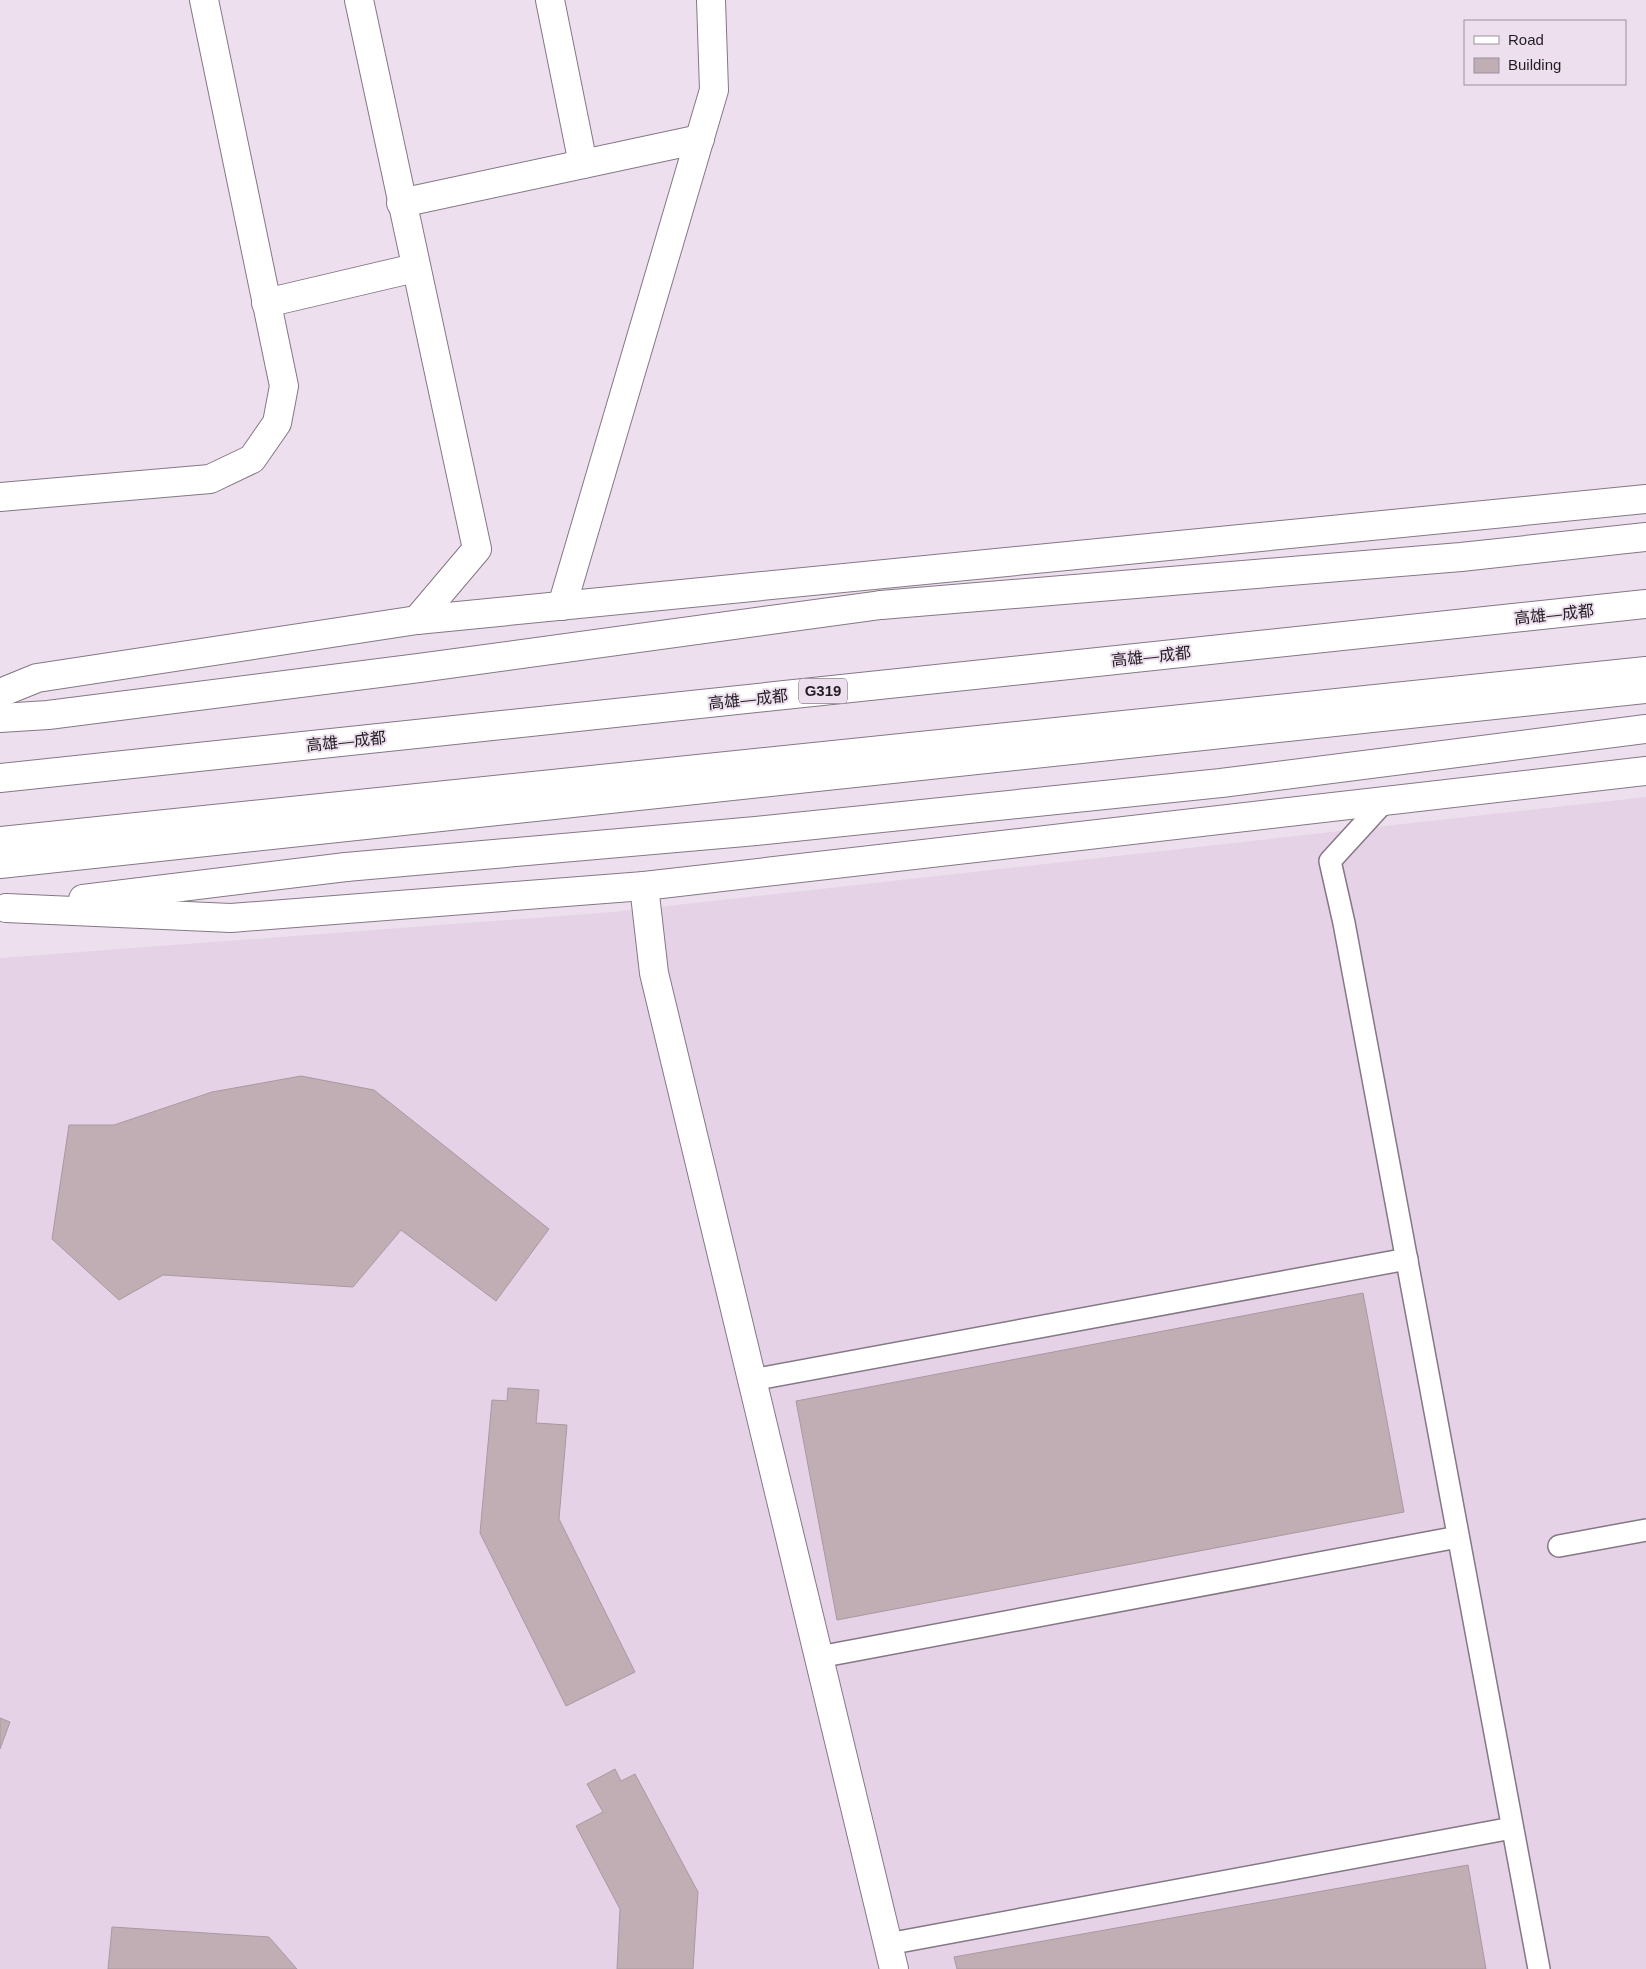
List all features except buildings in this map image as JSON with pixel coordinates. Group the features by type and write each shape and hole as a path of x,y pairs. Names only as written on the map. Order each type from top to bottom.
{"main road":[{"path":"0,497 210,479 252,459 277,423 284,386 204,0"},
{"path":"359,0 401,203 477,549 417,620"},
{"path":"550,0 583,164"},
{"path":"562,606 714,90 711,0"},
{"path":"401,203 700,139"},
{"path":"266,303 415,268"},
{"path":"0,693 38,678 417,620 1646,499"},
{"path":"0,718 58,714 418,668 881,605 1460,558 1646,537"},
{"name":"高雄—成都","path":"0,778 1646,604"},
{"path":"0,841 1646,671"},
{"path":"0,864 1646,690"},
{"path":"3,909 346,867 756,831 1221,783 1646,729"},
{"path":"3,909 232,918 644,886 1646,771"},
{"path":"644,886 654,973 891,1956"}],"lane":[{"path":"1384,802 1330,860 1344,923 1539,1969"},
{"path":"752,1380 1407,1258"},
{"path":"1559,1546 1646,1530"},
{"path":"819,1656 1458,1537"},
{"path":"891,1956 1512,1828"}],"shaded area":[{"path":"1646,797 1646,1969 0,1969 0,958 613,912"}]}
